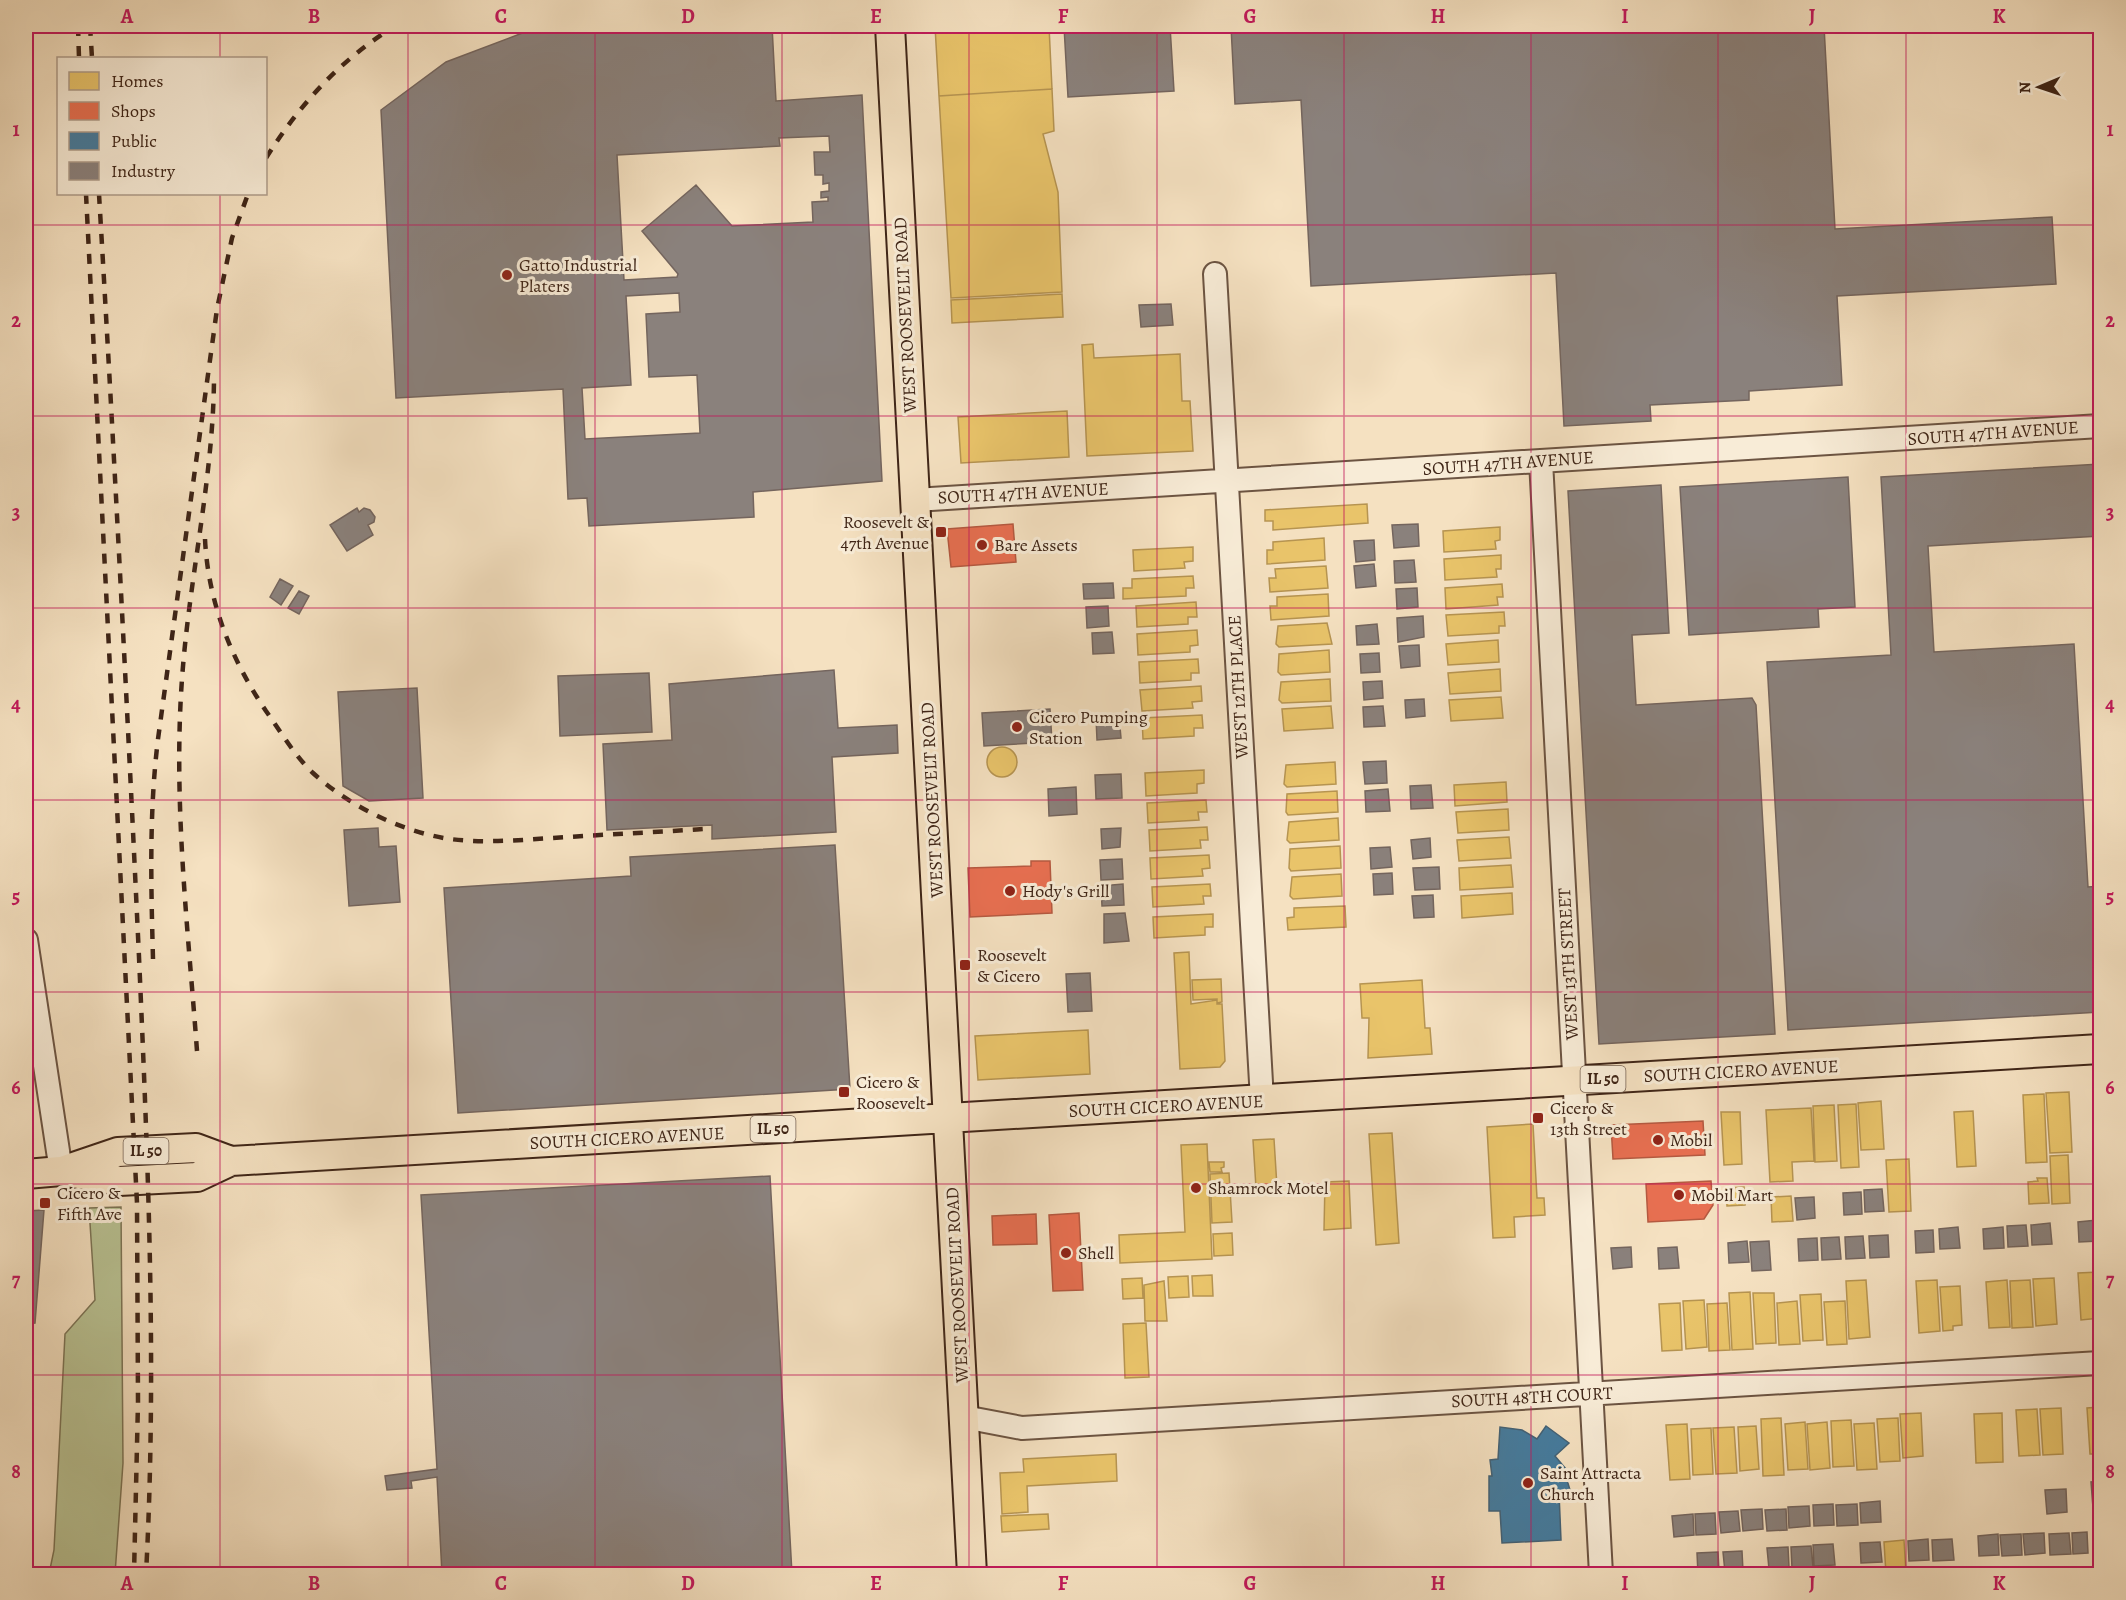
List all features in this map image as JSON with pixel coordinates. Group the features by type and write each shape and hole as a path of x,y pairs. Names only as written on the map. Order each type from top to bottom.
{"main road":[{"name":"WEST ROOSEVELT ROAD","path":"890,26 972,1575"},
{"name":"SOUTH CICERO AVENUE","path":"26,1174 62,1171 118,1152 196,1148 231,1161 2100,1049"}],"street":[{"name":"WEST 12TH PLACE","path":"1215,274 1262,1100"},
{"name":"SOUTH 47TH AVENUE","path":"915,500 2100,426"},
{"name":"WEST 13TH STREET","path":"1541,461 1601,1575"},
{"path":"26,940 62,1171"},
{"name":"SOUTH 48TH COURT","path":"964,1417 1022,1428 2100,1363"}],"green space":[{"path":"121,1207 123,1463 115,1574 49,1574 54,1550 65,1334 95,1300 89,1208"}],"building: Homes":[{"path":"935,26 1049,26 1052,89 939,96"},
{"path":"1052,89 1054,131 1043,134 1058,192 1062,292 951,298 939,96"},
{"path":"1062,294 1063,317 952,323 951,300"},
{"path":"1093,344 1094,358 1180,354 1182,401 1190,401 1193,451 1087,456 1082,345"},
{"path":"1067,411 1069,457 961,463 958,417"},
{"path":"1367,504 1368,523 1273,530 1273,521 1265,521 1265,510"},
{"path":"1500,527 1500,540 1495,541 1496,549 1444,552 1443,531"},
{"path":"1324,538 1325,560 1267,564 1267,550 1273,550 1273,542"},
{"path":"1193,547 1193,561 1184,562 1185,568 1134,571 1133,550"},
{"path":"1501,555 1501,569 1496,569 1497,577 1445,580 1444,559"},
{"path":"1326,566 1328,588 1270,592 1269,578 1276,578 1275,569"},
{"path":"1193,576 1194,588 1186,588 1186,596 1123,599 1123,588 1132,588 1132,579"},
{"path":"1502,584 1503,597 1497,597 1498,605 1446,609 1445,588"},
{"path":"1328,594 1329,616 1271,620 1270,606 1277,606 1277,597"},
{"path":"1196,602 1197,617 1188,617 1188,624 1137,627 1136,606"},
{"path":"1504,612 1505,626 1499,626 1499,633 1448,636 1446,615"},
{"path":"1327,623 1332,644 1279,647 1276,644 1278,626"},
{"path":"1197,630 1198,645 1190,646 1190,652 1138,655 1137,634"},
{"path":"1498,640 1499,662 1448,665 1446,644"},
{"path":"1329,650 1330,672 1281,675 1278,672 1279,654"},
{"path":"1198,659 1199,673 1191,673 1191,680 1140,683 1139,662"},
{"path":"1500,669 1501,691 1450,694 1448,673"},
{"path":"1330,679 1331,701 1282,703 1279,700 1281,682"},
{"path":"1201,686 1202,701 1192,702 1193,708 1142,711 1140,690"},
{"path":"1501,697 1503,718 1451,721 1449,700"},
{"path":"1331,706 1333,728 1284,731 1282,709"},
{"path":"1202,715 1203,728 1194,728 1194,736 1143,739 1142,718"},
{"path":"1002,747 1008,748 1016,756 1016,768 1008,776 1002,777 996,776 988,768 987,762 988,756 996,748"},
{"path":"1335,762 1336,784 1287,787 1284,784 1286,765"},
{"path":"1204,770 1204,783 1197,784 1197,793 1146,796 1145,773"},
{"path":"1506,782 1507,802 1455,806 1454,785"},
{"path":"1337,791 1338,812 1288,815 1286,812 1287,794"},
{"path":"1206,800 1207,812 1198,812 1199,820 1148,823 1147,803"},
{"path":"1508,809 1509,830 1458,833 1456,812"},
{"path":"1338,818 1339,840 1290,843 1287,840 1289,822"},
{"path":"1207,827 1208,840 1200,840 1201,848 1150,851 1149,830"},
{"path":"1509,837 1511,858 1459,861 1457,840"},
{"path":"1340,846 1341,868 1291,871 1289,868 1290,849"},
{"path":"1209,855 1210,868 1202,869 1203,876 1151,879 1150,858"},
{"path":"1511,865 1513,887 1460,890 1459,868"},
{"path":"1341,874 1342,896 1293,899 1290,896 1292,877"},
{"path":"1210,884 1211,896 1203,896 1204,904 1153,907 1152,887"},
{"path":"1512,893 1513,914 1462,918 1461,896"},
{"path":"1345,906 1346,927 1288,930 1287,918 1294,917 1294,908"},
{"path":"1213,914 1213,927 1205,927 1205,935 1154,938 1153,917"},
{"path":"1189,952 1191,1004 1217,1000 1217,1004 1222,1004 1225,1061 1220,1067 1180,1069 1174,953"},
{"path":"1221,979 1222,1002 1217,1003 1217,999 1193,1000 1192,980"},
{"path":"1422,980 1425,1028 1430,1028 1432,1054 1368,1058 1369,1018 1362,1018 1360,984"},
{"path":"1088,1030 1090,1074 978,1080 975,1036"},
{"path":"2069,1092 2072,1152 2050,1153 2046,1093"},
{"path":"2044,1094 2047,1162 2026,1163 2023,1095"},
{"path":"1881,1101 1884,1149 1861,1150 1858,1103"},
{"path":"1856,1104 1859,1167 1841,1168 1838,1105"},
{"path":"1834,1105 1837,1161 1815,1162 1813,1106"},
{"path":"1811,1108 1814,1161 1792,1162 1793,1181 1770,1182 1766,1110"},
{"path":"1973,1111 1976,1166 1957,1167 1954,1112"},
{"path":"1721,1112 1740,1112 1742,1164 1724,1165"},
{"path":"1533,1124 1537,1198 1544,1198 1545,1215 1514,1217 1515,1237 1493,1238 1487,1127"},
{"path":"1392,1133 1399,1243 1376,1245 1369,1134"},
{"path":"1274,1139 1277,1187 1256,1188 1253,1140"},
{"name":"Shamrock Motel","path":"1207,1144 1212,1259 1120,1263 1119,1235 1185,1232 1181,1145"},
{"path":"2068,1155 2070,1203 2052,1204 2050,1156"},
{"path":"1909,1159 1911,1211 1889,1212 1886,1160"},
{"path":"1209,1162 1224,1162 1222,1172 1210,1172"},
{"path":"1229,1173 1232,1222 1212,1223 1210,1174"},
{"path":"2037,1178 2047,1178 2049,1203 2029,1204 2028,1182 2038,1181"},
{"path":"1349,1181 1351,1228 1324,1230 1325,1182"},
{"path":"1744,1187 1745,1205 1727,1206 1726,1188"},
{"path":"1791,1196 1793,1221 1772,1222 1771,1197"},
{"path":"1232,1233 1233,1255 1214,1256 1213,1234"},
{"path":"2099,1272 2100,1318 2081,1320 2078,1273"},
{"path":"1212,1275 1213,1296 1193,1296 1192,1276"},
{"path":"1188,1276 1189,1297 1169,1298 1168,1277"},
{"path":"1142,1278 1143,1298 1123,1299 1122,1279"},
{"path":"2054,1278 2057,1324 2036,1326 2033,1279"},
{"path":"1866,1280 1870,1337 1849,1339 1846,1281"},
{"path":"1937,1280 1940,1331 1919,1333 1916,1281"},
{"path":"2007,1280 2010,1327 1989,1328 1986,1282"},
{"path":"2030,1280 2033,1327 2012,1328 2010,1281"},
{"path":"1164,1281 1167,1321 1145,1321 1144,1285"},
{"path":"1960,1286 1962,1325 1953,1326 1953,1330 1943,1331 1940,1287"},
{"path":"1750,1292 1753,1349 1732,1350 1729,1293"},
{"path":"1753,1293 1774,1293 1776,1343 1756,1344"},
{"path":"1821,1294 1823,1340 1803,1341 1800,1295"},
{"path":"1704,1300 1707,1347 1686,1349 1683,1301"},
{"path":"1797,1301 1800,1344 1779,1345 1777,1303"},
{"path":"1845,1301 1847,1344 1827,1345 1824,1302"},
{"path":"1680,1303 1682,1350 1662,1351 1659,1304"},
{"path":"1727,1303 1730,1350 1709,1351 1707,1304"},
{"path":"1146,1323 1149,1377 1125,1378 1123,1324"},
{"path":"2100,1407 2100,1454 2090,1454 2087,1408"},
{"path":"2061,1408 2063,1454 2043,1455 2040,1409"},
{"path":"2037,1409 2040,1455 2019,1456 2016,1410"},
{"path":"1921,1413 1923,1456 1903,1458 1900,1414"},
{"path":"2002,1413 2003,1462 1976,1463 1974,1414"},
{"path":"1781,1418 1784,1475 1763,1476 1761,1419"},
{"path":"1898,1418 1900,1461 1880,1462 1877,1419"},
{"path":"1851,1420 1854,1466 1833,1467 1831,1421"},
{"path":"1805,1422 1808,1469 1788,1470 1785,1424"},
{"path":"1827,1422 1830,1468 1810,1470 1807,1424"},
{"path":"1874,1423 1877,1469 1857,1470 1854,1424"},
{"path":"1687,1424 1690,1479 1670,1480 1666,1425"},
{"path":"1756,1426 1759,1469 1740,1471 1738,1427"},
{"path":"1734,1427 1737,1473 1716,1474 1713,1428"},
{"path":"1711,1428 1713,1474 1693,1475 1691,1429"},
{"path":"1116,1454 1117,1481 1027,1486 1028,1512 1002,1514 1000,1473 1024,1472 1023,1459"},
{"path":"1048,1514 1049,1529 1002,1532 1001,1516"},
{"path":"1904,1540 1906,1574 1886,1574 1884,1542"}],"building: Shops":[{"name":"Bare Assets","path":"1013,524 1016,562 951,567 947,529"},
{"name":"Hody's Grill","path":"1031,861 1050,861 1052,913 970,917 968,868 1031,866"},
{"name":"Mobil","path":"1703,1121 1705,1155 1613,1159 1611,1125"},
{"name":"Mobil Mart","path":"1711,1181 1713,1205 1704,1219 1648,1222 1646,1184"},
{"name":"Shell","path":"1079,1213 1083,1290 1053,1291 1049,1215"},
{"name":"Shell","path":"1036,1214 1037,1244 993,1245 992,1216"}],"building: Public":[{"name":"Saint Attracta Church","path":"1546,1426 1569,1443 1555,1456 1566,1469 1564,1470 1570,1490 1559,1493 1561,1540 1502,1543 1500,1511 1489,1511 1489,1476 1492,1476 1490,1460 1498,1459 1500,1427 1522,1430 1537,1439"}],"building: Industry":[{"name":"Gatto Industrial Platers","path":"576,26 772,26 776,101 862,95 882,481 753,492 754,517 589,526 587,498 568,499 563,389 396,398 381,110 446,62 525,32","holes":["829,136 830,152 814,152 815,175 823,175 823,184 829,183 829,191 821,192 821,198 828,197 828,201 812,202 813,222 732,226 696,185 642,231 678,274 677,277 624,280 617,155 780,146 779,138","679,293 680,312 646,314 649,377 697,375 700,433 585,439 582,388 631,385 626,296"]},
{"path":"1064,26 1170,26 1174,91 1068,97"},
{"path":"1231,26 1824,26 1835,229 2052,217 2056,284 1837,296 1842,385 1749,391 1749,400 1650,405 1651,421 1564,426 1556,273 1311,286 1301,100 1235,104"},
{"path":"1171,304 1173,325 1141,327 1139,305"},
{"path":"2100,464 2100,536 1928,546 1934,652 2074,644 2088,887 2100,886 2100,1012 1788,1030 1767,662 1891,655 1881,477"},
{"path":"1848,477 1855,607 1818,609 1819,627 1689,635 1680,487"},
{"path":"1661,485 1669,633 1632,635 1636,705 1752,698 1756,705 1775,1034 1599,1044 1568,491"},
{"path":"357,508 359,512 364,508 370,510 375,517 374,522 368,525 373,535 347,551 330,525"},
{"path":"1418,524 1419,546 1394,548 1392,525"},
{"path":"1374,540 1375,560 1356,562 1354,541"},
{"path":"1414,560 1416,582 1395,583 1394,561"},
{"path":"1374,564 1376,586 1356,588 1354,566"},
{"path":"280,579 293,586 281,605 270,597"},
{"path":"1113,583 1114,598 1084,599 1083,584"},
{"path":"1417,588 1418,607 1397,609 1396,589"},
{"path":"299,591 309,596 299,614 288,608"},
{"path":"1108,606 1109,626 1087,628 1086,607"},
{"path":"1423,616 1424,637 1398,642 1397,618"},
{"path":"1377,624 1379,644 1357,645 1356,626"},
{"path":"1112,632 1114,653 1093,654 1092,633"},
{"path":"1419,645 1420,666 1401,668 1399,646"},
{"path":"1379,653 1380,672 1361,673 1360,654"},
{"path":"834,670 838,728 897,725 898,753 832,757 836,832 712,839 712,825 607,830 603,744 672,740 669,684"},
{"path":"649,673 652,732 560,736 558,676"},
{"path":"1382,681 1383,698 1364,700 1363,682"},
{"path":"417,688 423,798 369,801 343,786 338,692"},
{"path":"1424,699 1425,716 1406,718 1405,700"},
{"path":"1383,706 1385,726 1364,727 1363,707"},
{"name":"Cicero Pumping Station","path":"1050,709 1052,742 984,746 982,713"},
{"path":"1119,716 1121,738 1097,740 1096,718"},
{"path":"1386,761 1387,783 1365,784 1363,762"},
{"path":"1121,774 1122,798 1096,799 1095,775"},
{"path":"1431,785 1433,808 1411,809 1410,786"},
{"path":"1076,787 1077,814 1049,816 1048,789"},
{"path":"1388,789 1390,811 1366,812 1365,791"},
{"path":"378,828 379,847 396,846 400,902 349,906 344,830"},
{"path":"1121,828 1120,847 1102,849 1101,829"},
{"path":"1430,838 1431,857 1413,859 1411,840"},
{"path":"835,845 850,1089 458,1113 444,888 631,876 630,857"},
{"path":"1390,847 1392,867 1371,869 1370,848"},
{"path":"1122,859 1123,879 1101,880 1100,860"},
{"path":"1439,867 1440,889 1415,890 1413,868"},
{"path":"1392,873 1393,894 1374,895 1373,874"},
{"path":"1123,884 1124,905 1102,906 1101,886"},
{"path":"1433,895 1434,917 1414,918 1412,896"},
{"path":"1125,913 1129,941 1104,943 1104,914"},
{"path":"1090,973 1092,1011 1068,1012 1066,974"},
{"path":"770,1176 792,1574 442,1574 437,1477 411,1481 412,1488 387,1490 385,1476 437,1469 421,1195"},
{"path":"1882,1189 1884,1211 1865,1212 1864,1190"},
{"path":"1861,1192 1862,1214 1844,1215 1843,1193"},
{"path":"1814,1197 1815,1218 1797,1220 1795,1198"},
{"path":"44,1210 35,1323 26,1324 26,1211"},
{"path":"2097,1220 2099,1241 2079,1242 2078,1222"},
{"path":"2050,1223 2052,1244 2032,1245 2031,1225"},
{"path":"2026,1225 2028,1246 2008,1247 2007,1226"},
{"path":"1958,1227 1960,1248 1940,1249 1939,1229"},
{"path":"2003,1227 2004,1248 1984,1249 1983,1229"},
{"path":"1933,1230 1934,1252 1916,1253 1915,1231"},
{"path":"1888,1235 1889,1257 1870,1258 1869,1236"},
{"path":"1863,1236 1865,1258 1846,1259 1845,1237"},
{"path":"1839,1237 1841,1259 1822,1260 1821,1238"},
{"path":"1817,1238 1818,1260 1799,1261 1798,1239"},
{"path":"1747,1241 1749,1262 1729,1263 1728,1243"},
{"path":"1769,1241 1771,1270 1752,1271 1750,1242"},
{"path":"1631,1247 1632,1267 1613,1269 1611,1248"},
{"path":"1677,1247 1679,1268 1659,1269 1658,1248"},
{"path":"2100,1481 2100,1508 2093,1508 2091,1482"},
{"path":"2066,1489 2067,1512 2047,1514 2045,1490"},
{"path":"1880,1501 1881,1522 1861,1523 1860,1503"},
{"path":"1833,1504 1834,1525 1814,1526 1813,1505"},
{"path":"1857,1504 1858,1525 1837,1526 1836,1505"},
{"path":"1809,1506 1810,1526 1789,1528 1788,1507"},
{"path":"1762,1509 1763,1529 1743,1531 1741,1510"},
{"path":"1786,1509 1787,1530 1767,1531 1765,1510"},
{"path":"1738,1511 1740,1531 1721,1533 1719,1512"},
{"path":"1715,1513 1716,1534 1696,1535 1695,1514"},
{"path":"1693,1514 1694,1535 1674,1537 1672,1516"},
{"path":"2100,1531 2100,1567 2096,1568 2094,1532"},
{"path":"2087,1532 2088,1553 2073,1554 2072,1533"},
{"path":"2044,1533 2045,1553 2025,1555 2023,1534"},
{"path":"2069,1533 2071,1554 2050,1555 2049,1534"},
{"path":"1998,1534 1999,1555 1979,1556 1978,1536"},
{"path":"2021,1534 2022,1555 2002,1556 2000,1535"},
{"path":"1928,1539 1929,1560 1909,1561 1908,1541"},
{"path":"1952,1539 1954,1560 1933,1561 1932,1540"},
{"path":"1880,1542 1882,1562 1861,1563 1860,1543"},
{"path":"1833,1544 1835,1565 1814,1566 1813,1545"},
{"path":"1811,1546 1813,1567 1792,1568 1791,1547"},
{"path":"1788,1547 1789,1567 1769,1569 1767,1548"},
{"path":"1742,1551 1743,1571 1725,1572 1723,1552"},
{"path":"1718,1552 1719,1572 1698,1574 1697,1553"}],"railway":[{"path":"78,26 79,57"},
{"path":"90,26 92,57"},
{"path":"267,156 293,119 323,84 356,53 395,26"},
{"path":"86,195 137,1203 138,1402 134,1574"},
{"path":"99,195 130,766 148,1188 151,1420 146,1574"},
{"path":"153,959 152,821 158,739 217,309 232,238 248,195"},
{"path":"197,1051 180,818 180,725 185,642 210,455 214,380"},
{"path":"205,539 216,607 232,650 253,691 306,766 327,785 360,807 395,824 432,836 480,841 704,829"}],"place":[{"name":"Gatto Industrial Platers","path":"507,275"},
{"name":"Roosevelt & 47th Avenue","path":"941,532"},
{"name":"Bare Assets","path":"982,545"},
{"name":"Cicero Pumping Station","path":"1017,727"},
{"name":"Hody's Grill","path":"1010,891"},
{"name":"Roosevelt & Cicero","path":"965,965"},
{"name":"Cicero & Roosevelt","path":"844,1092"},
{"name":"Cicero & 13th Street","path":"1538,1118"},
{"name":"Mobil","path":"1658,1140"},
{"name":"Shamrock Motel","path":"1196,1188"},
{"name":"Mobil Mart","path":"1679,1195"},
{"name":"Cicero & Fifth Ave","path":"45,1203"},
{"name":"Shell","path":"1066,1253"},
{"name":"Saint Attracta Church","path":"1528,1483"}]}
